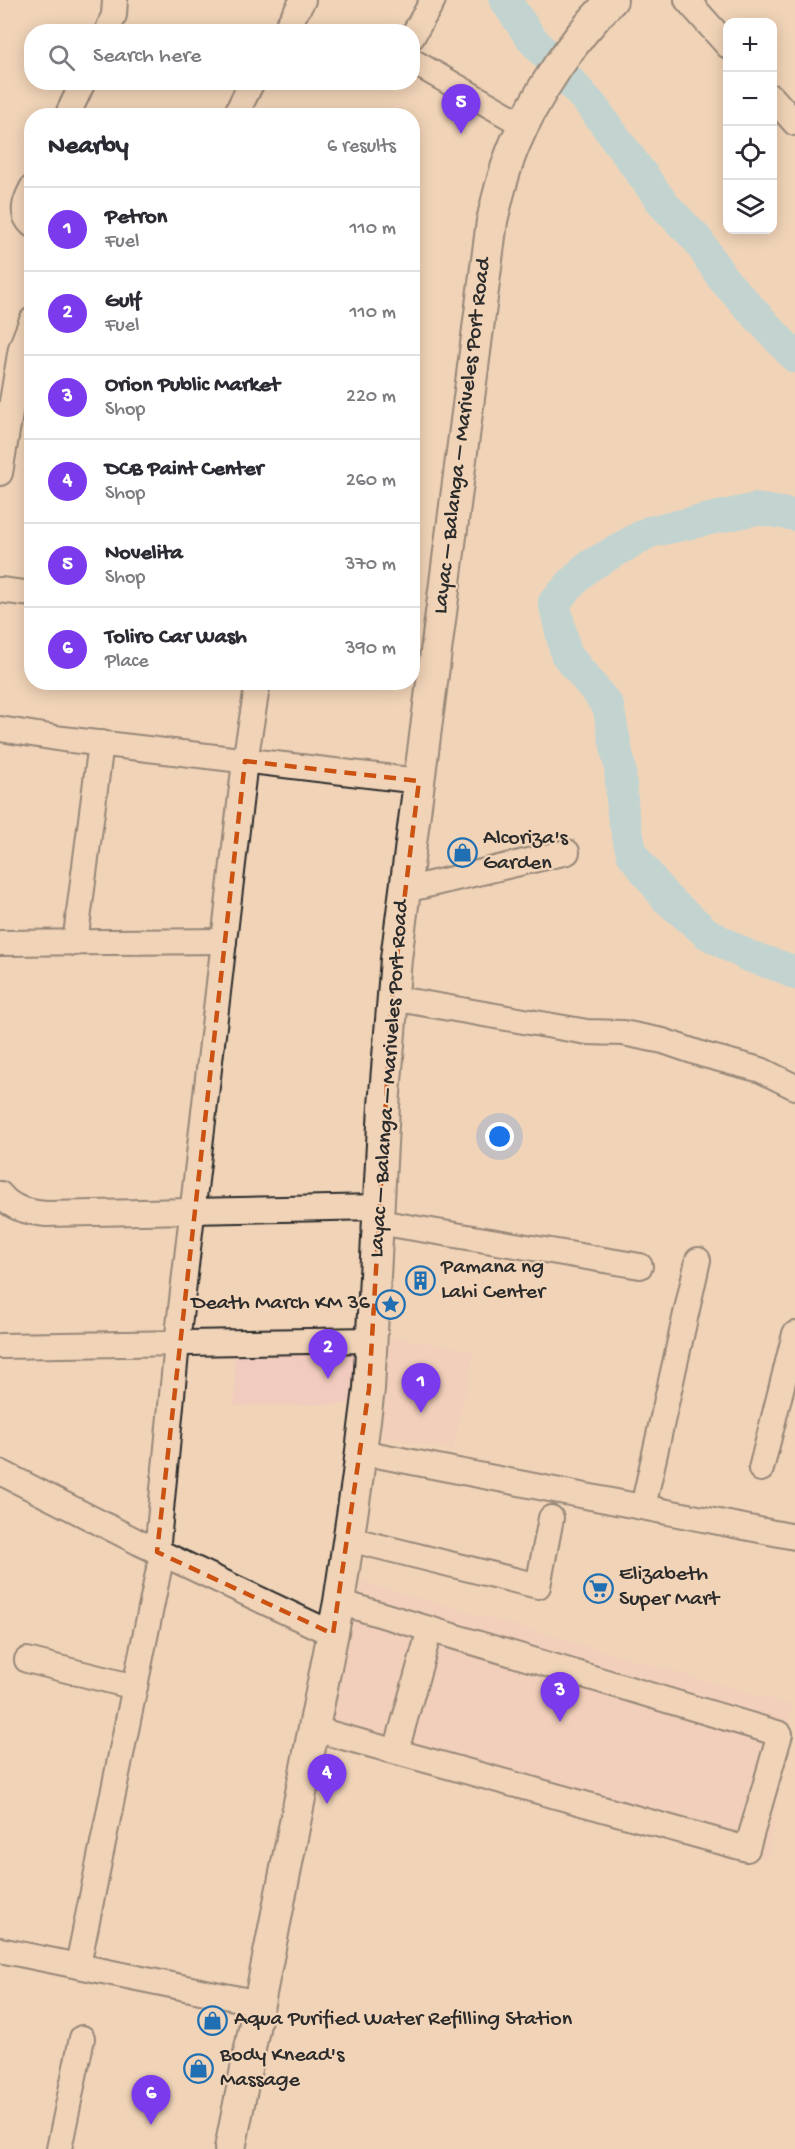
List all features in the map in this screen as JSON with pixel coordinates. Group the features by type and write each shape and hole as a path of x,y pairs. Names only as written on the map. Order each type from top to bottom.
{"main road":[{"name":"Layac – Balanga – Mariveles Port Road","path":"230,2149 333,1635 361,1452 369,1389 392,998 487,253 499,192 524,125 561,64 599,13 612,0"}],"street":[{"path":"110,24 116,0"},
{"path":"289,24 303,0"},
{"path":"419,24 433,0"},
{"path":"687,0 723,40"},
{"path":"420,66 524,125"},
{"path":"71,108 79,90"},
{"path":"239,108 248,90"},
{"path":"0,473 17,367 24,340"},
{"path":"0,590 24,593"},
{"path":"78,1965 160,1553 177,1343 245,761 257,690"},
{"path":"0,729 419,781"},
{"path":"75,943 101,743"},
{"path":"405,890 567,852"},
{"path":"0,944 224,941"},
{"path":"392,998 587,1032 623,1033 663,1041 761,1070 795,1087"},
{"path":"0,1194 9,1204 22,1210 46,1214 193,1210 378,1214 640,1266"},
{"path":"643,1508 698,1260"},
{"path":"760,1469 795,1334"},
{"path":"0,1346 372,1340"},
{"path":"361,1452 795,1538"},
{"path":"0,1472 160,1553 333,1635"},
{"path":"349,1539 538,1586 551,1518"},
{"path":"314,1729 747,1849 780,1734 339,1602"},
{"path":"396,1751 430,1629"},
{"path":"27,1660 135,1687"},
{"path":"0,1950 259,2002"},
{"path":"59,2149 82,2038"}],"highlighted area":[{"path":"245,761 419,781 392,998 369,1389 333,1634 157,1552"}],"shaded area":[{"path":"385,1336 475,1351 453,1450 372,1436"},
{"path":"354,1349 355,1404 235,1406 234,1351"},
{"path":"360,1581 792,1705 768,1859 326,1739"}],"waterway":[{"path":"505,0 531,38 592,106 665,206 697,239 723,279 795,357"},
{"path":"795,515 756,509 649,532 586,568 554,602 566,654 608,706 620,768 623,815 632,854 666,898 708,934 748,956 785,968 795,974"}],"place":[{"name":"Novelita","path":"461,134"},
{"name":"Alcoriza's Garden","path":"462,852"},
{"name":"Pamana ng Lahi Center","path":"420,1281"},
{"name":"Death March KM 36","path":"391,1304"},
{"name":"Gulf","path":"328,1379"},
{"name":"Petron","path":"421,1413"},
{"name":"Elizabeth Super Mart","path":"598,1588"},
{"name":"Orion Public Market","path":"560,1722"},
{"name":"DCB Paint Center","path":"327,1804"},
{"name":"Aqua Purified Water Refilling Station","path":"213,2020"},
{"name":"Body Knead's Massage","path":"199,2069"},
{"name":"Toliro Car Wash","path":"151,2125"}]}
